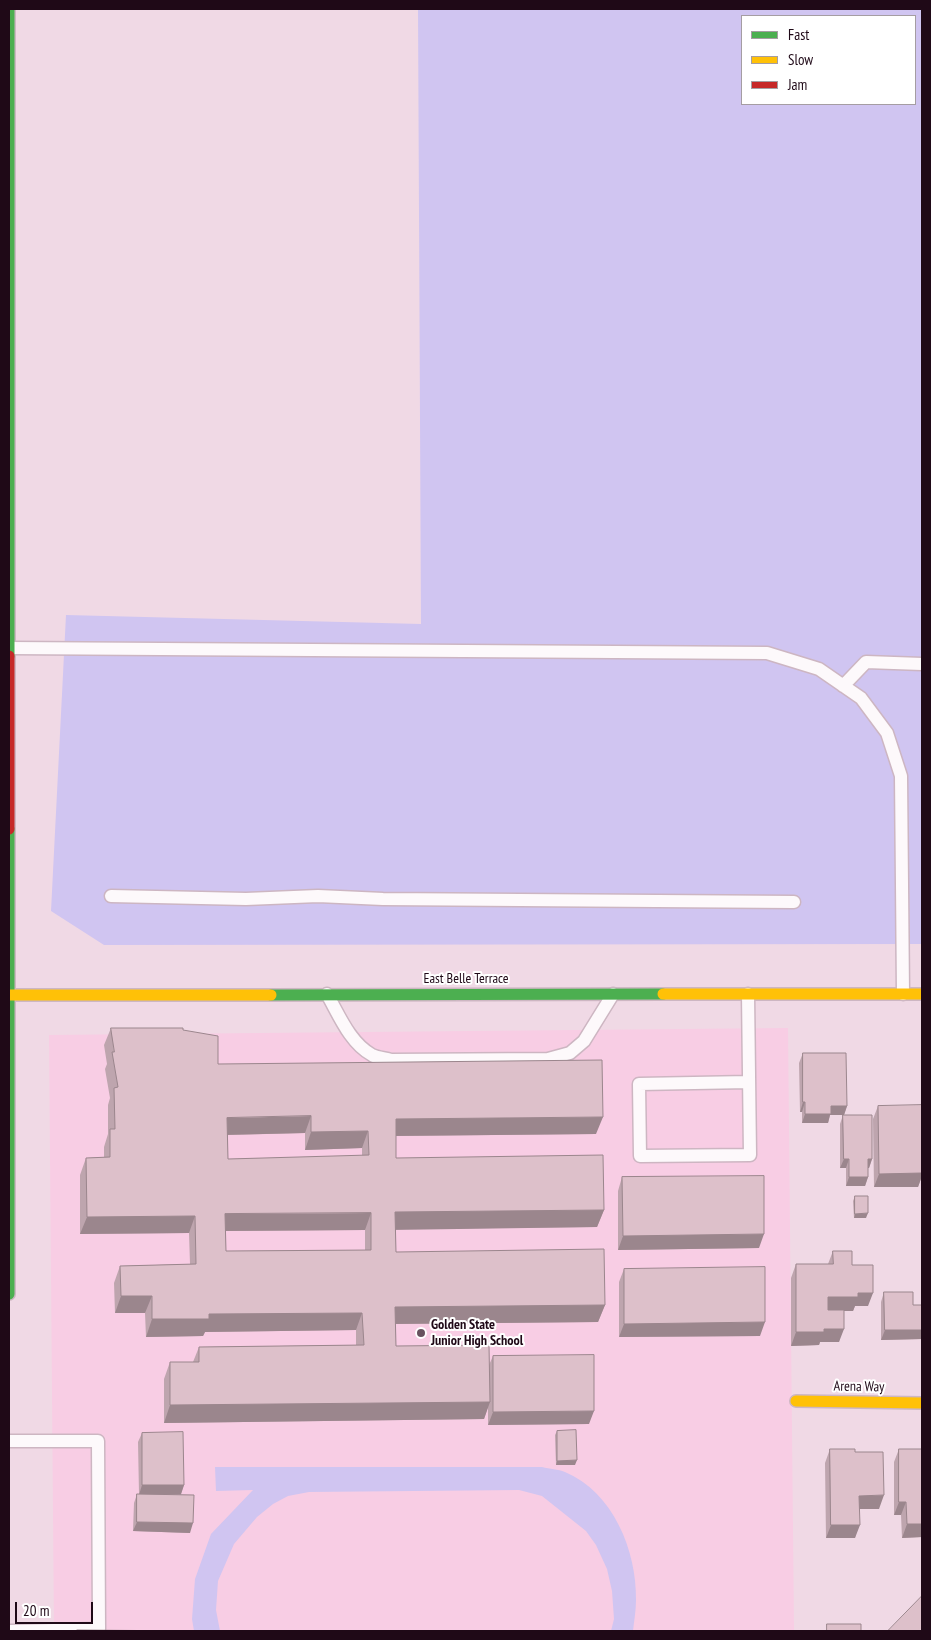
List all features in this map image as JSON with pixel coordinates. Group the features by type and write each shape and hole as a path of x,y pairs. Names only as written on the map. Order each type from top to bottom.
{"street":[{"path":"9,9 9,1294"},
{"name":"East Belle Terrace","path":"9,995 922,994"},
{"name":"Arena Way","path":"796,1401 922,1403"}],"lane":[{"path":"9,648 767,653 820,669 861,698 887,733 901,776 903,994"},
{"path":"843,686 866,662 922,664"},
{"path":"111,896 246,899 318,896 393,899 794,902"},
{"path":"326,994 360,1048 373,1056 391,1060 548,1059 570,1053 584,1041 613,994"},
{"path":"748,994 750,1155 640,1156 639,1084 749,1082"},
{"path":"9,1441 98,1441 99,1629 10,1631"}],"shaded area":[{"path":"418,9 922,9 922,944 104,945 51,911 66,615 421,624"},
{"name":"Golden State Junior High School","path":"788,1028 794,1631 54,1631 49,1035"},
{"path":"215,1467 542,1467 560,1470 582,1481 596,1494 609,1508 619,1525 627,1543 635,1581 636,1604 633,1631 611,1631 614,1619 612,1591 607,1569 596,1545 586,1531 542,1496 519,1490 309,1492 288,1496 273,1504 257,1517 234,1544 218,1581 216,1610 220,1631 194,1631 192,1619 195,1579 211,1534 253,1490 216,1491"}],"building":[{"path":"111,1028 183,1028 183,1030 218,1036 218,1064 602,1060 603,1117 396,1119 396,1158 603,1155 604,1210 395,1212 396,1252 604,1249 605,1305 395,1307 396,1346 489,1345 490,1402 170,1405 170,1362 199,1362 199,1347 364,1345 362,1313 209,1314 209,1319 152,1319 152,1296 121,1296 120,1266 196,1264 195,1216 87,1217 86,1158 110,1157 110,1129 115,1129 114,1088 118,1087 112,1052 114,1052","holes":["311,1116 311,1132 368,1131 369,1155 228,1159 227,1118","371,1213 371,1250 226,1251 225,1214"]},
{"path":"803,1053 846,1053 847,1106 831,1106 831,1114 805,1114 805,1102 803,1102"},
{"path":"922,1105 922,1173 879,1174 878,1106"},
{"path":"843,1115 872,1115 872,1159 868,1159 868,1177 849,1177 849,1159 844,1159"},
{"path":"764,1176 764,1234 623,1236 622,1177"},
{"path":"855,1196 868,1196 868,1213 855,1214"},
{"path":"833,1251 852,1251 852,1265 873,1265 873,1293 858,1293 858,1297 828,1297 828,1310 844,1310 844,1329 824,1329 824,1332 796,1332 796,1264 833,1264"},
{"path":"765,1267 765,1322 624,1324 624,1269"},
{"path":"884,1292 913,1292 913,1305 922,1305 922,1330 885,1330"},
{"path":"594,1355 594,1411 493,1412 493,1356"},
{"path":"576,1430 577,1460 557,1461 557,1431"},
{"path":"183,1432 184,1485 142,1485 142,1433"},
{"path":"830,1449 855,1449 855,1452 883,1452 884,1495 859,1496 860,1525 831,1525"},
{"path":"899,1449 922,1449 922,1524 907,1524 906,1502 899,1502"},
{"path":"137,1494 194,1495 193,1523 137,1522"},
{"path":"922,1596 922,1631 889,1630"},
{"path":"827,1624 861,1624 861,1631 827,1631"},
{"path":"77,1630 195,1631 77,1631"}],"traffic: fast":[{"path":"9,9 9,656"},
{"path":"9,829 9,1294"},
{"path":"271,995 663,994"}],"traffic: slow":[{"path":"663,994 922,994"},
{"path":"9,995 271,995"},
{"path":"796,1401 922,1403"}],"traffic: jam":[{"path":"9,656 9,829"}],"place":[{"name":"Golden State Junior High School","path":"421,1333"}]}
